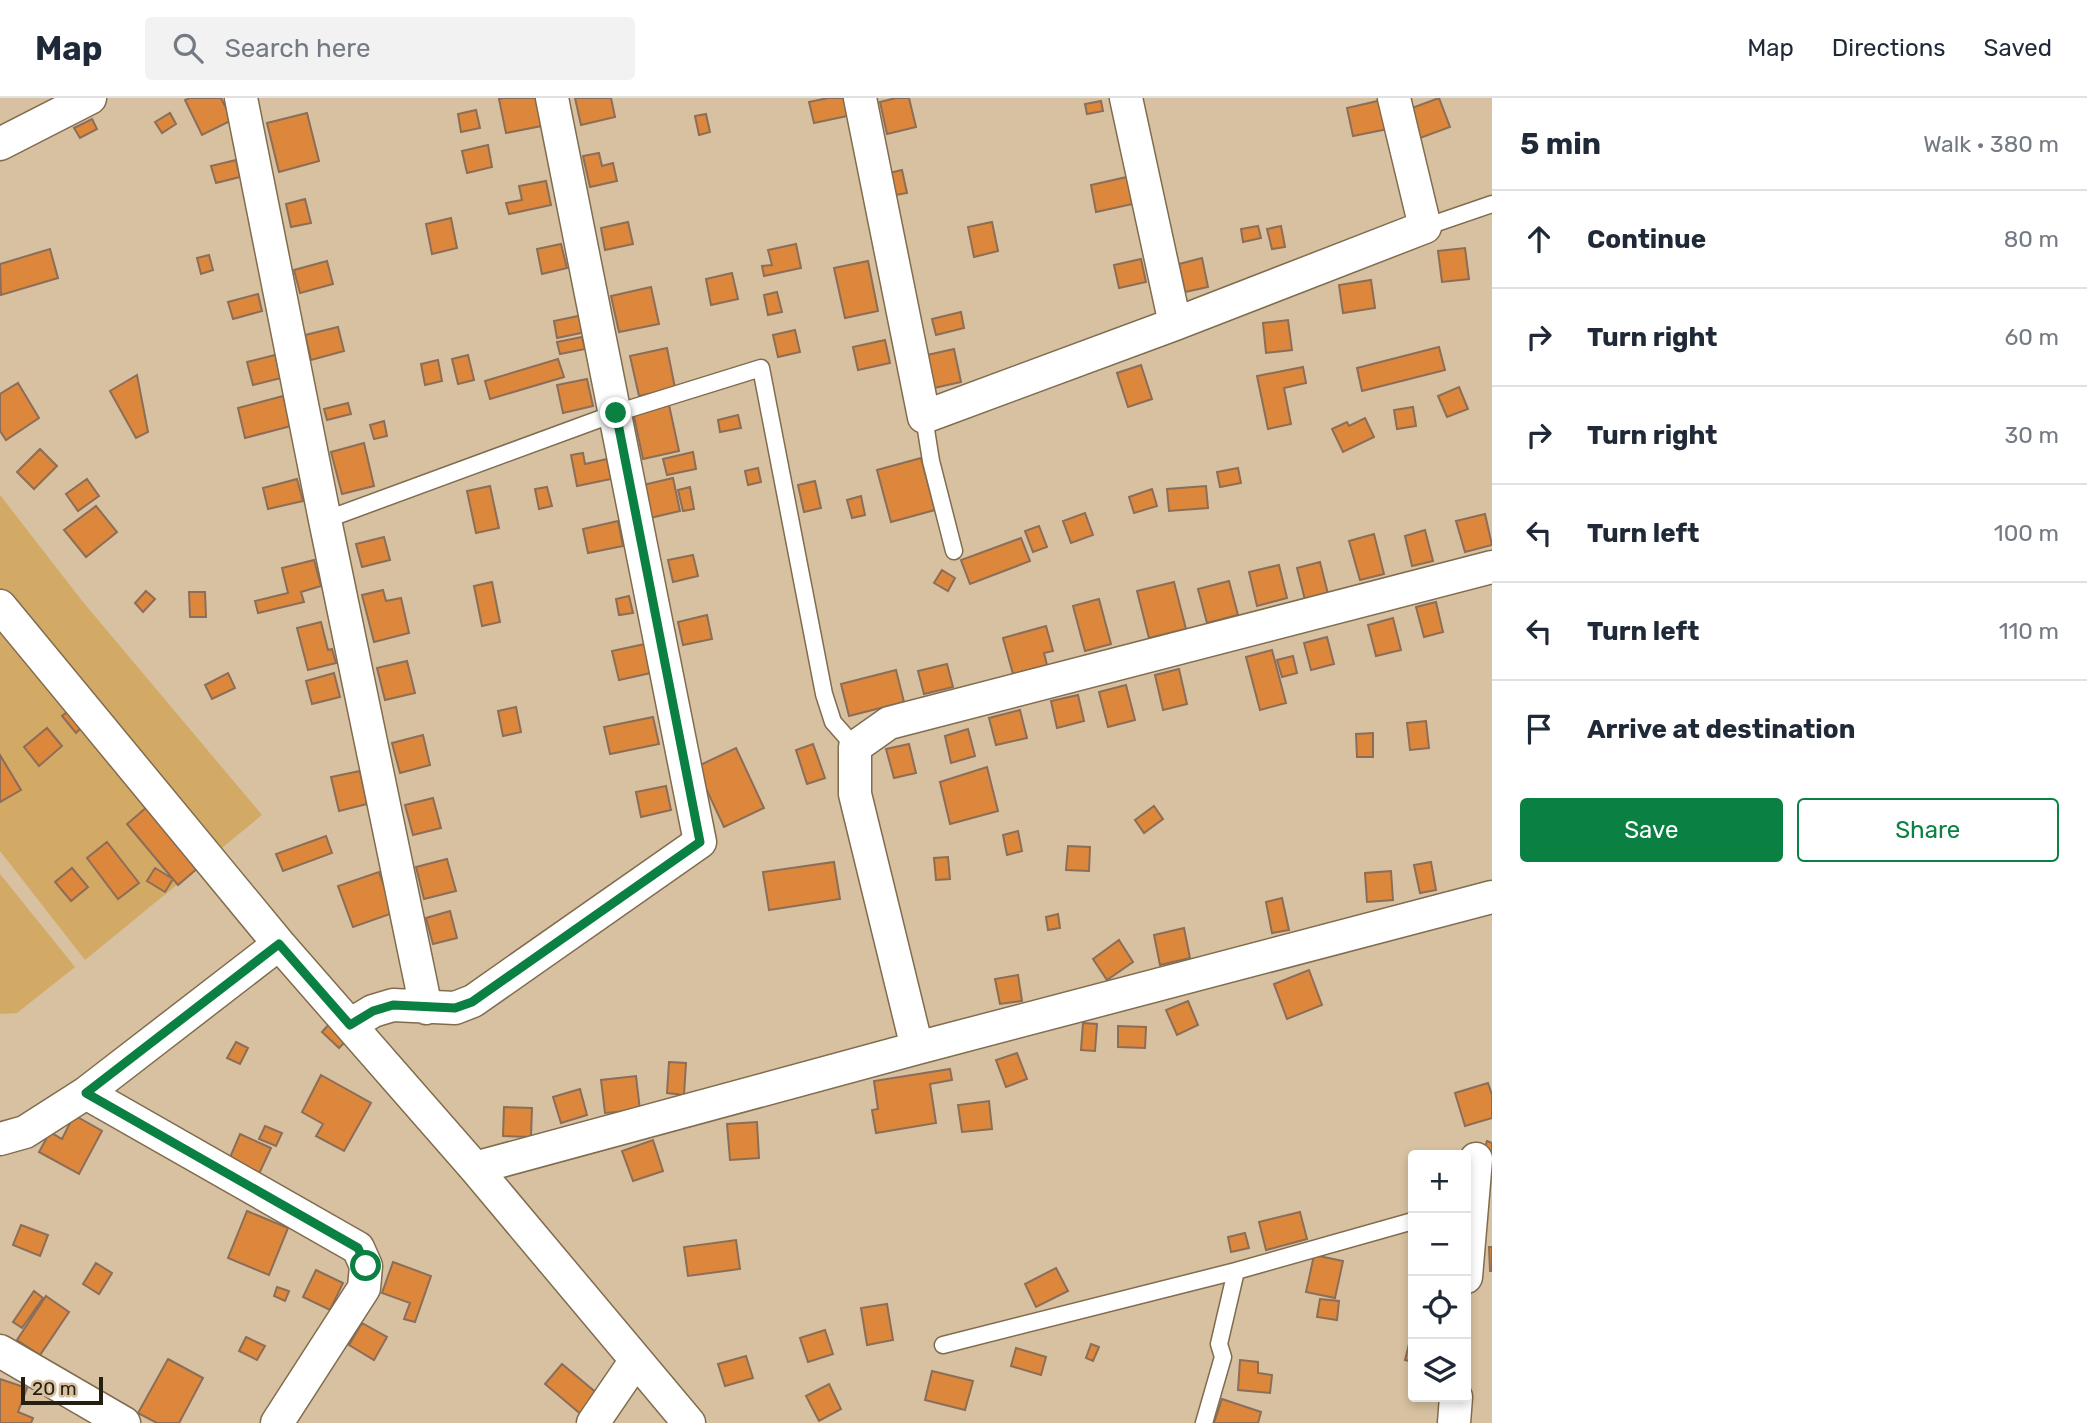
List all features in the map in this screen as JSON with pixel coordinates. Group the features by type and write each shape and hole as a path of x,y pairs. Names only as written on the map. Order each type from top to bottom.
{"street":[{"path":"0,144 90,98"},
{"path":"241,98 426,1008"},
{"path":"350,1025 373,1011 393,1005 455,1008 472,1002 700,842 552,98"},
{"path":"860,98 924,417 1425,227 1394,98"},
{"path":"1126,98 1175,324"},
{"path":"917,1048 855,794 855,747 889,723 1492,567"},
{"path":"0,606 279,944 475,1168 689,1423"},
{"path":"475,1168 917,1048 1492,897"},
{"path":"0,1139 25,1132 86,1093 279,944"},
{"path":"86,1093 358,1248 366,1266 364,1288 277,1423"},
{"path":"1471,1192 1476,1159"},
{"path":"1466,1276 1469,1213"},
{"path":"0,1352 124,1423"},
{"path":"593,1423 636,1360"},
{"path":"1454,1423 1456,1402"}],"lane":[{"path":"1425,227 1492,204"},
{"path":"325,520 616,413 761,368 824,694 833,722 855,747"},
{"path":"924,417 931,461 954,551"},
{"path":"943,1345 1236,1271 1408,1222"},
{"path":"1204,1423 1223,1357 1219,1344 1236,1271"}],"shaded area":[{"path":"0,495 83,602 262,815 85,960 0,851"},
{"path":"0,874 75,967 17,1013 0,1014"}],"building":[{"path":"221,98 232,120 202,135 185,100"},
{"path":"546,98 552,124 506,133 499,99"},
{"path":"575,98 611,98 615,117 581,125"},
{"path":"849,98 852,115 814,123 809,102"},
{"path":"909,98 916,127 887,134 880,102"},
{"path":"1439,98 1450,127 1420,138 1409,109"},
{"path":"1382,100 1388,129 1353,136 1347,108"},
{"path":"1101,101 1103,111 1087,114 1085,104"},
{"path":"476,110 480,128 461,132 458,114"},
{"path":"170,113 176,124 162,133 155,122"},
{"path":"307,113 319,161 279,172 267,123"},
{"path":"706,114 710,132 699,135 695,116"},
{"path":"92,119 97,129 80,138 74,128"},
{"path":"488,145 492,167 467,173 462,151"},
{"path":"599,153 602,166 613,163 617,181 590,187 583,156"},
{"path":"236,160 240,177 216,183 211,166"},
{"path":"902,170 907,193 890,196 885,174"},
{"path":"1131,176 1137,203 1096,212 1091,185"},
{"path":"546,181 551,205 509,214 506,203 522,200 519,186"},
{"path":"305,199 311,223 291,227 286,204"},
{"path":"451,218 457,248 432,254 426,224"},
{"path":"628,222 633,244 605,250 601,228"},
{"path":"992,222 998,251 974,257 968,227"},
{"path":"1258,226 1261,238 1243,242 1241,229"},
{"path":"1281,226 1285,247 1272,249 1267,229"},
{"path":"561,244 567,268 542,274 537,249"},
{"path":"796,244 801,268 764,276 762,266 772,265 768,250"},
{"path":"1465,248 1469,279 1442,282 1438,251"},
{"path":"50,249 58,278 1,295 0,264"},
{"path":"209,255 213,270 201,274 197,258"},
{"path":"1202,258 1208,287 1185,292 1179,264"},
{"path":"1141,259 1146,282 1119,288 1114,265"},
{"path":"327,261 333,284 300,293 294,270"},
{"path":"868,261 878,311 845,318 834,268"},
{"path":"732,273 738,299 711,305 706,279"},
{"path":"1371,280 1375,308 1343,313 1339,285"},
{"path":"651,287 659,324 619,332 611,296"},
{"path":"777,292 782,312 768,315 764,295"},
{"path":"258,294 262,311 233,319 228,302"},
{"path":"961,312 964,328 936,335 932,319"},
{"path":"583,315 586,332 557,338 554,321"},
{"path":"1288,320 1292,350 1266,353 1263,323"},
{"path":"338,327 344,351 311,360 305,335"},
{"path":"795,330 800,352 778,357 773,335"},
{"path":"582,337 585,349 560,354 557,342"},
{"path":"885,340 890,363 858,370 853,347"},
{"path":"1439,347 1445,370 1362,391 1357,368"},
{"path":"667,348 675,388 639,396 630,356"},
{"path":"954,349 961,382 934,388 927,355"},
{"path":"275,355 281,378 253,385 247,362"},
{"path":"468,355 474,380 458,384 452,359"},
{"path":"558,359 564,377 490,399 485,381"},
{"path":"438,360 442,381 425,385 421,364"},
{"path":"1141,365 1152,399 1128,407 1117,373"},
{"path":"1303,367 1306,383 1284,388 1291,424 1268,429 1257,376"},
{"path":"137,375 148,432 136,438 110,391"},
{"path":"587,379 593,406 563,413 557,385"},
{"path":"18,383 39,418 6,440 0,431 0,394"},
{"path":"1459,387 1468,409 1447,417 1438,396"},
{"path":"283,396 291,426 245,438 238,408"},
{"path":"348,403 351,414 327,420 324,409"},
{"path":"669,405 679,451 643,459 633,412"},
{"path":"1413,407 1416,426 1397,429 1394,410"},
{"path":"738,415 741,428 720,432 718,420"},
{"path":"1365,418 1374,437 1343,452 1332,429 1347,422 1349,426"},
{"path":"384,421 387,436 374,439 370,425"},
{"path":"364,443 374,486 342,494 331,452"},
{"path":"40,449 57,466 34,489 17,472"},
{"path":"693,452 696,469 667,475 663,459"},
{"path":"583,453 585,464 607,459 611,479 577,486 571,455"},
{"path":"921,458 935,510 891,522 877,470"},
{"path":"758,468 761,482 748,485 745,471"},
{"path":"1238,468 1241,483 1220,487 1217,472"},
{"path":"673,478 680,511 650,518 643,485"},
{"path":"87,479 99,496 78,511 66,494"},
{"path":"297,479 303,501 268,509 263,488"},
{"path":"815,481 821,508 804,512 798,485"},
{"path":"490,486 499,528 476,533 467,491"},
{"path":"1206,486 1208,508 1169,511 1167,489"},
{"path":"547,487 552,506 539,509 535,489"},
{"path":"690,487 694,509 683,511 678,490"},
{"path":"1152,489 1157,506 1134,513 1129,497"},
{"path":"861,496 865,515 852,518 847,500"},
{"path":"96,506 117,532 86,557 64,530"},
{"path":"1085,513 1093,535 1071,543 1063,521"},
{"path":"1485,514 1492,545 1465,552 1456,521"},
{"path":"618,521 623,546 588,553 583,529"},
{"path":"1039,526 1047,547 1033,552 1025,531"},
{"path":"1425,530 1433,561 1412,566 1405,536"},
{"path":"1374,534 1384,574 1360,580 1349,541"},
{"path":"384,537 390,560 362,567 356,544"},
{"path":"1021,538 1030,561 970,584 961,560"},
{"path":"693,555 698,576 673,582 668,560"},
{"path":"314,560 321,586 301,592 304,602 258,613 255,601 288,593 282,568"},
{"path":"1320,562 1328,594 1305,600 1297,568"},
{"path":"1279,565 1287,598 1257,606 1249,572"},
{"path":"942,570 955,578 948,591 934,583"},
{"path":"1229,581 1238,615 1207,623 1198,589"},
{"path":"492,582 500,622 482,626 474,586"},
{"path":"1174,582 1186,629 1149,638 1137,591"},
{"path":"383,590 386,601 401,598 409,633 374,642 362,595"},
{"path":"146,591 155,599 143,612 135,603"},
{"path":"189,592 205,592 206,617 190,617"},
{"path":"629,596 633,613 619,615 616,599"},
{"path":"1099,599 1111,644 1085,651 1073,606"},
{"path":"1436,602 1443,632 1424,637 1416,607"},
{"path":"707,615 712,639 683,645 678,622"},
{"path":"1393,618 1401,650 1376,656 1368,625"},
{"path":"321,622 328,650 332,649 336,663 308,670 297,628"},
{"path":"1046,626 1053,651 1044,653 1047,665 1013,674 1003,638"},
{"path":"1327,637 1334,664 1311,670 1304,643"},
{"path":"645,644 651,673 619,680 612,651"},
{"path":"1272,650 1286,703 1260,710 1246,657"},
{"path":"1293,656 1297,673 1282,677 1277,660"},
{"path":"407,661 415,693 385,700 377,668"},
{"path":"947,664 953,687 924,694 918,671"},
{"path":"1179,669 1187,704 1163,710 1155,675"},
{"path":"896,670 904,702 849,716 841,684"},
{"path":"228,673 235,688 212,699 205,685"},
{"path":"334,673 340,697 312,704 306,681"},
{"path":"1126,685 1135,720 1108,727 1099,692"},
{"path":"1078,695 1084,721 1057,728 1051,701"},
{"path":"516,707 521,732 503,736 498,711"},
{"path":"71,709 84,725 76,733 62,716"},
{"path":"1020,710 1027,738 996,745 989,718"},
{"path":"653,717 659,744 610,754 604,727"},
{"path":"1426,721 1429,748 1410,750 1407,723"},
{"path":"47,728 62,746 39,766 24,747"},
{"path":"968,729 975,756 951,763 945,736"},
{"path":"1373,733 1373,757 1357,757 1356,734"},
{"path":"423,735 430,765 400,773 392,743"},
{"path":"813,744 825,778 807,784 796,750"},
{"path":"909,744 916,773 894,778 886,749"},
{"path":"736,748 764,808 724,827 696,767"},
{"path":"0,755 21,790 0,802"},
{"path":"987,767 998,811 950,824 940,782"},
{"path":"360,771 367,804 339,811 331,777"},
{"path":"666,786 671,810 641,817 636,792"},
{"path":"433,798 441,828 413,835 405,805"},
{"path":"1154,806 1163,819 1144,833 1135,820"},
{"path":"147,807 198,868 178,885 127,824"},
{"path":"1018,831 1022,851 1007,855 1003,835"},
{"path":"326,836 332,853 283,871 276,854"},
{"path":"107,842 139,883 118,899 87,858"},
{"path":"1068,846 1090,847 1089,871 1066,870"},
{"path":"948,857 950,879 936,880 934,858"},
{"path":"447,859 456,891 424,899 416,867"},
{"path":"834,862 840,899 769,910 763,872"},
{"path":"1431,862 1436,890 1420,893 1414,865"},
{"path":"72,868 88,887 71,901 55,882"},
{"path":"155,868 173,879 165,892 147,881"},
{"path":"1391,871 1393,900 1367,902 1365,873"},
{"path":"379,872 393,913 353,927 338,886"},
{"path":"1282,898 1289,930 1272,933 1266,902"},
{"path":"450,911 457,938 433,944 426,918"},
{"path":"1058,914 1060,928 1048,930 1046,917"},
{"path":"1184,928 1190,958 1160,965 1154,935"},
{"path":"1119,940 1133,962 1107,980 1093,959"},
{"path":"1309,970 1322,1005 1287,1019 1274,984"},
{"path":"1018,975 1022,1001 1000,1004 995,979"},
{"path":"1188,1001 1198,1025 1177,1035 1166,1010"},
{"path":"331,1022 348,1039 339,1048 322,1032"},
{"path":"1083,1023 1097,1024 1095,1051 1081,1050"},
{"path":"1118,1026 1146,1027 1145,1048 1118,1047"},
{"path":"236,1042 248,1048 240,1064 227,1058"},
{"path":"1017,1053 1027,1079 1006,1087 996,1060"},
{"path":"669,1062 686,1063 684,1095 667,1093"},
{"path":"950,1069 952,1080 930,1084 936,1123 876,1133 872,1110 878,1109 874,1081"},
{"path":"321,1075 371,1103 344,1151 316,1136 323,1124 302,1112"},
{"path":"636,1076 640,1110 605,1113 601,1080"},
{"path":"1488,1083 1492,1095 1492,1118 1465,1126 1455,1093"},
{"path":"580,1089 587,1115 561,1123 553,1097"},
{"path":"989,1101 992,1129 962,1132 958,1105"},
{"path":"504,1107 532,1108 531,1137 503,1136"},
{"path":"74,1115 102,1131 79,1174 39,1152 50,1132 62,1139"},
{"path":"757,1122 759,1158 730,1160 727,1124"},
{"path":"265,1126 282,1133 276,1146 259,1139"},
{"path":"240,1134 271,1148 258,1176 228,1162"},
{"path":"653,1140 663,1171 633,1181 622,1151"},
{"path":"1487,1141 1492,1143 1492,1162 1481,1158"},
{"path":"247,1211 288,1228 269,1275 228,1258"},
{"path":"1300,1212 1307,1239 1266,1250 1259,1222"},
{"path":"21,1225 48,1235 40,1256 13,1245"},
{"path":"1245,1233 1249,1248 1231,1252 1228,1237"},
{"path":"736,1240 740,1269 688,1276 684,1247"},
{"path":"1489,1247 1492,1247 1492,1271 1490,1271"},
{"path":"1314,1255 1343,1261 1335,1298 1306,1292"},
{"path":"393,1262 431,1276 415,1322 404,1319 410,1303 382,1293"},
{"path":"96,1263 112,1273 99,1294 83,1284"},
{"path":"1056,1268 1068,1291 1036,1307 1025,1284"},
{"path":"316,1270 343,1283 330,1310 303,1297"},
{"path":"277,1287 289,1291 285,1301 274,1296"},
{"path":"34,1291 43,1298 22,1328 13,1322"},
{"path":"46,1296 69,1312 40,1355 17,1340"},
{"path":"1320,1299 1339,1301 1337,1320 1317,1317"},
{"path":"887,1304 893,1340 867,1345 861,1308"},
{"path":"362,1323 387,1337 374,1360 349,1345"},
{"path":"825,1330 833,1354 808,1362 800,1338"},
{"path":"246,1337 265,1346 257,1360 239,1351"},
{"path":"1091,1344 1099,1347 1093,1361 1086,1358"},
{"path":"1016,1348 1046,1357 1041,1375 1011,1366"},
{"path":"746,1356 753,1378 725,1386 718,1364"},
{"path":"168,1359 203,1378 179,1423 157,1423 138,1413"},
{"path":"1240,1360 1258,1362 1258,1373 1272,1375 1270,1393 1238,1390"},
{"path":"562,1364 599,1395 583,1416 545,1384"},
{"path":"932,1371 973,1381 965,1410 925,1400"},
{"path":"0,1379 27,1388 18,1412 33,1418 31,1423 0,1423"},
{"path":"829,1384 841,1409 819,1421 806,1396"},
{"path":"1222,1399 1261,1412 1258,1423 1214,1423"}],"route":[{"path":"366,1266 358,1248 86,1093 279,944 350,1025 373,1011 393,1005 455,1008 472,1002 700,842 616,413"}]}
